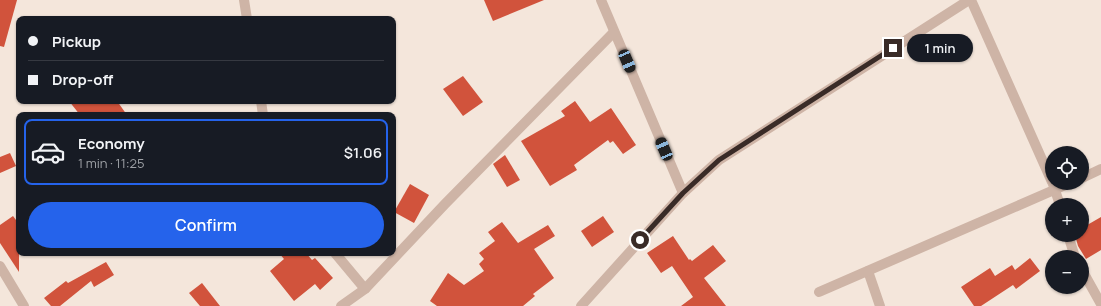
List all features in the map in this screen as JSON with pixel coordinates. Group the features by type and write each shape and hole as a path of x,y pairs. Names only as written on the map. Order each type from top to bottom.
{"street":[{"path":"244,0 247,16"},
{"path":"601,0 683,193"},
{"path":"581,306 683,193 719,160 970,0 1045,167"},
{"path":"340,306 365,289 445,204 614,32"},
{"path":"1089,175 1101,169"},
{"path":"818,292 868,271 1045,189"},
{"path":"337,256 365,289"},
{"path":"0,266 24,306"},
{"path":"868,271 880,306"},
{"path":"1089,283 1101,304"}],"building":[{"path":"0,0 17,0 4,47 0,46"},
{"path":"484,0 544,0 493,21"},
{"path":"463,76 483,102 463,116 443,89"},
{"path":"575,101 590,122 611,108 636,145 623,154 613,141 610,143 608,140 574,165 577,170 550,186 521,141 565,116 561,111"},
{"path":"71,104 119,104 125,112 78,112"},
{"path":"10,153 16,166 0,173 0,157"},
{"path":"505,155 520,180 507,187 493,164"},
{"path":"410,184 429,195 414,223 396,213 396,208"},
{"path":"13,216 16,220 16,256 19,256 19,272 0,243 0,225"},
{"path":"603,216 614,232 592,247 581,231"},
{"path":"1101,217 1101,250 1089,257 1089,250 1080,250 1077,242 1089,242 1089,224"},
{"path":"502,222 518,243 548,225 555,236 534,249 554,278 533,294 535,296 523,306 437,306 430,301 448,273 464,285 484,271 479,264 484,259 479,253 495,241 488,232"},
{"path":"673,236 689,260 690,259 692,261 713,245 726,261 704,278 726,306 681,306 693,297 672,266 661,273 647,253"},
{"path":"282,256 309,256 312,260 315,258 333,278 320,290 315,284 294,301 270,271 284,259"},
{"path":"1030,258 1040,271 1016,289 1013,285 981,306 974,306 961,287 990,268 995,276 1012,265 1015,270"},
{"path":"106,262 114,275 94,287 91,281 60,306 51,306 44,298 66,281 68,283"},
{"path":"202,283 220,306 200,306 189,293"}],"route":[{"path":"640,240 683,193 719,160 830,87 893,48"}]}
